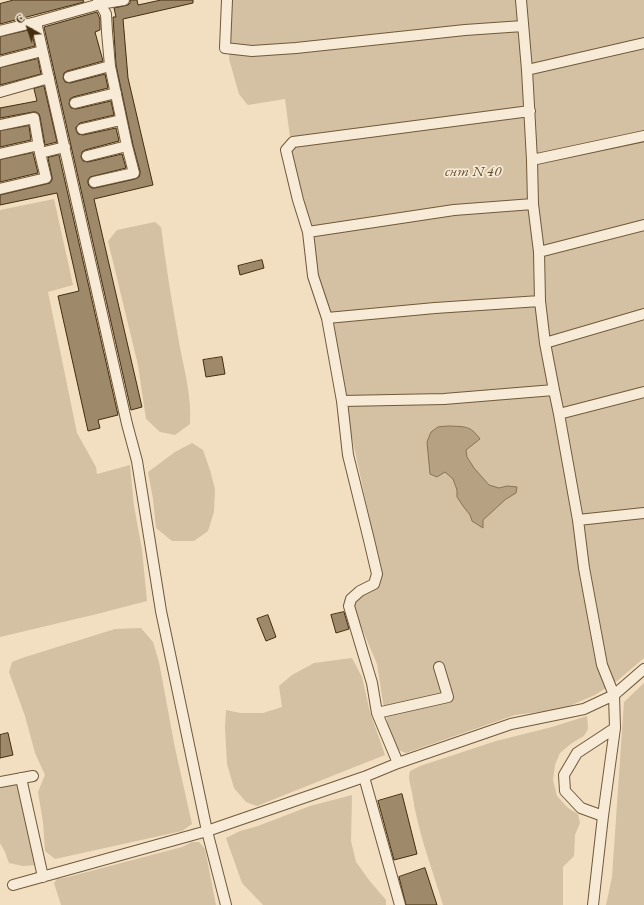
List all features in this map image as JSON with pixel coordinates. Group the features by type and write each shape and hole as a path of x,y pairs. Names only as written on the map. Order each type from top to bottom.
{"lane":[{"path":"0,31 36,22 99,2 124,0"},
{"path":"227,0 225,48 252,51 523,26"},
{"path":"521,0 530,111 534,204 539,252 540,301 545,343 578,520 584,568 602,665 614,695 615,728 593,905"},
{"path":"94,182 134,173 110,66 106,32 106,14 99,2"},
{"path":"36,22 125,416 137,462 161,611 208,831 226,905"},
{"path":"527,70 644,43"},
{"path":"0,62 42,51"},
{"path":"69,77 110,66"},
{"path":"0,92 49,78"},
{"path":"75,103 116,93"},
{"path":"398,763 377,713 372,683 349,606 351,599 360,591 374,584 377,574 348,455 342,401 327,318 313,276 308,232 298,200 286,150 293,142 530,111"},
{"path":"0,125 34,118 46,178 0,189"},
{"path":"82,129 121,120"},
{"path":"532,160 644,136"},
{"path":"87,156 127,146"},
{"path":"0,154 65,147"},
{"path":"308,232 454,210 534,204"},
{"path":"539,252 644,225"},
{"path":"327,318 436,308 540,301"},
{"path":"545,343 644,314"},
{"path":"342,401 444,399 554,390"},
{"path":"559,414 644,392"},
{"path":"578,520 644,513"},
{"path":"377,713 448,697 439,667"},
{"path":"13,885 208,831 511,724 584,709 614,695 644,669"},
{"path":"603,816 581,808 565,791 564,775 578,753 615,728"},
{"path":"0,782 33,776"},
{"path":"364,777 400,905"},
{"path":"21,778 43,877"}],"green space":[{"name":"снт N 40","path":"231,0 644,0 644,658 617,681 595,695 562,709 515,715 406,753 398,750 392,742 383,702 377,664 355,612 354,603 359,597 378,587 381,582 381,571 317,277 309,218 293,160 285,99 248,105 239,94 229,59"},
{"path":"54,199 73,285 48,292 77,433 96,467 97,474 130,465 134,506 142,550 147,601 0,637 0,210"},
{"path":"155,222 161,227 190,404 190,424 175,435 160,432 146,419 138,365 108,241 117,230"},
{"path":"192,443 203,450 210,470 215,489 214,512 208,531 194,541 172,541 156,528 148,472 175,452"},
{"path":"141,628 153,642 159,662 175,748 192,824 182,831 55,859 45,851 43,822 38,792 45,775 35,753 25,716 9,672 12,662 115,629"},
{"path":"352,658 362,677 370,712 385,755 257,806 246,802 234,788 227,764 225,727 226,710 240,713 263,713 282,707 279,686 292,675 314,663"},
{"path":"644,683 644,905 606,905 612,877 624,702"},
{"path":"587,716 588,729 584,736 572,743 560,753 555,765 553,780 557,796 568,808 578,814 580,823 575,835 574,856 563,867 563,905 443,905 417,820 409,776 410,771 420,766 496,741 552,727"},
{"path":"15,783 20,787 38,865 23,866 9,863 0,843 0,787"},
{"path":"352,795 351,841 356,862 386,900 386,905 263,905 242,883 226,838 240,831 258,826 310,806"},
{"path":"192,842 199,842 205,849 216,905 61,905 54,883 57,879 182,847"}],"shaded area":[{"path":"459,426 470,429 480,439 466,450 467,457 474,468 489,485 499,488 507,486 517,487 516,493 506,499 483,520 483,528 472,521 470,515 457,497 457,490 453,479 445,472 437,477 430,474 427,442 431,432 438,427"}],"building":[{"path":"14,0 83,0 84,2 0,24 0,4"},
{"path":"130,0 137,0 138,5 161,0 193,0 193,3 123,19 128,78 153,185 94,199 142,407 131,410 44,27 97,12 100,19 100,30 95,32 103,61 67,71 64,73 63,78 65,82 70,83 105,74 108,88 73,97 70,99 69,104 71,108 76,109 111,101 114,115 80,123 76,127 76,130 78,134 83,135 116,128 119,141 85,150 82,152 81,157 83,161 88,162 122,154 126,168 90,177 88,180 89,186 95,188 135,179 139,177 140,171 116,65 113,17 116,17 114,8 128,5"},
{"path":"31,30 35,46 0,55 0,37"},
{"path":"38,59 41,74 0,85 0,68"},
{"path":"44,86 57,142 45,145 40,117 36,112 0,118 0,108 37,101 34,89"},
{"path":"29,126 31,140 0,147 0,131"},
{"path":"33,153 38,173 0,182 0,160"},
{"path":"59,155 118,415 98,420 100,428 88,431 58,296 79,291 57,193 0,205 0,195 50,183 52,177 48,158"},
{"path":"262,260 264,268 240,275 238,266"},
{"path":"222,357 225,374 206,377 203,360"},
{"path":"344,612 349,629 336,633 331,615"},
{"path":"268,615 276,637 266,641 257,619"},
{"path":"8,733 13,755 0,758 0,735"},
{"path":"402,794 417,854 394,860 378,801"},
{"path":"425,868 437,905 406,905 399,877"}]}
